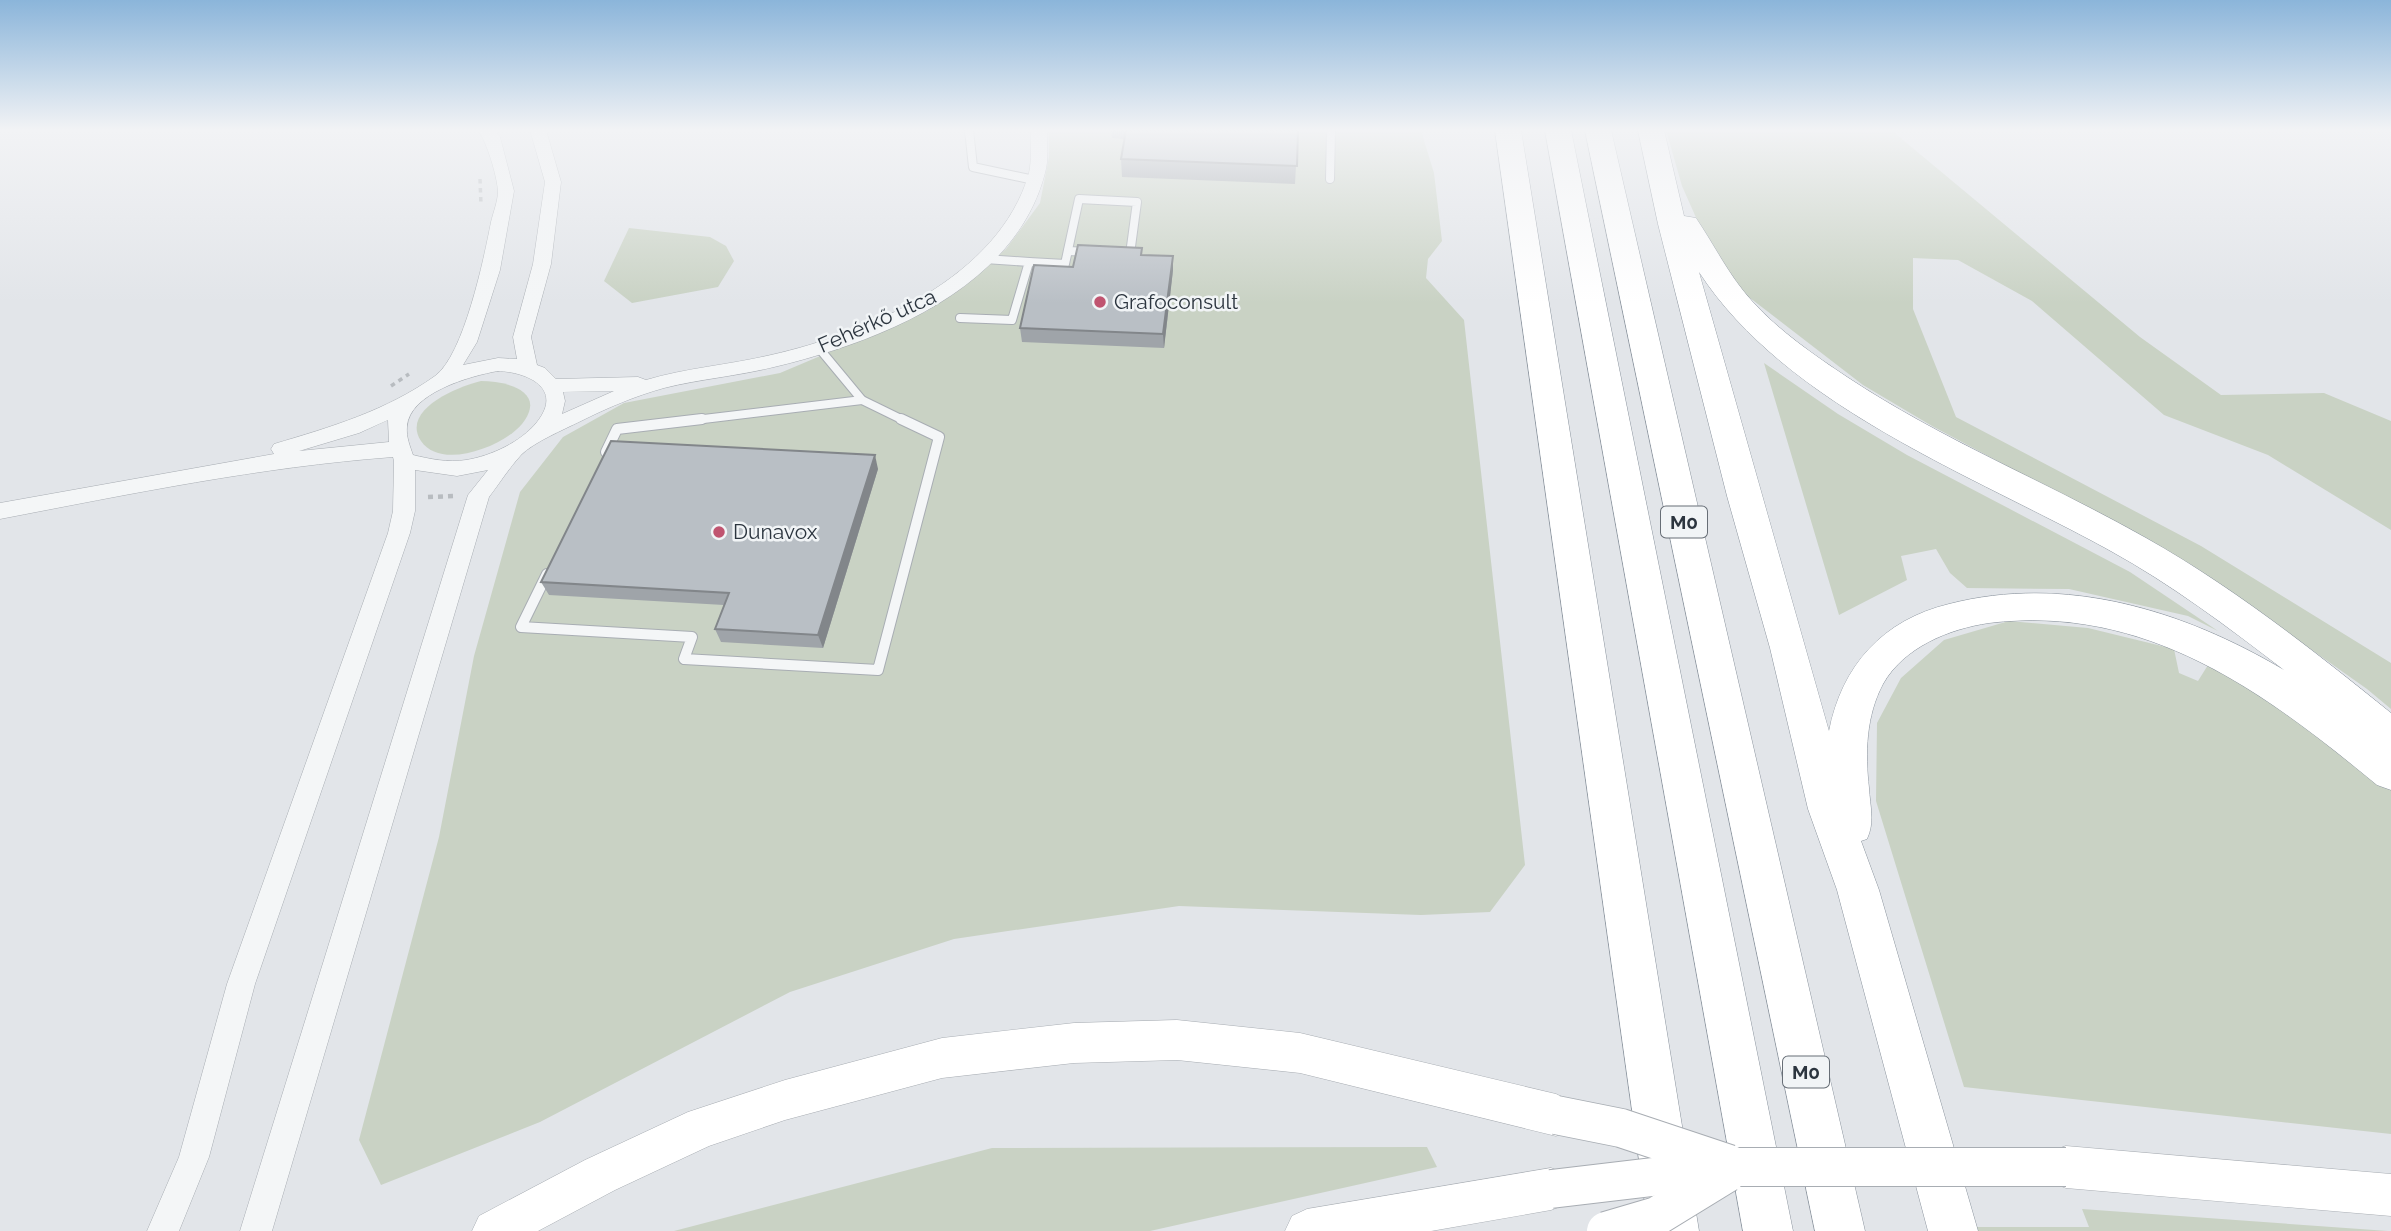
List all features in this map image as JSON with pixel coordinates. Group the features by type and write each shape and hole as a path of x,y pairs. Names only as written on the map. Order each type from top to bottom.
{"highway":[{"path":"1517,187 1674,1231"},
{"name":"M0","path":"1569,187 1605,366 1713,963 1768,1231"},
{"name":"M0","path":"1610,187 1840,1231"},
{"path":"1665,187 1675,237 1744,496 1789,648 1829,809 1858,890 1953,1231"},
{"path":"1666,187 1704,259 1750,317 1786,348 1886,416 1975,466 2146,555 2221,602 2295,657 2391,736"},
{"path":"1858,890 1845,751 1854,710 1865,680 1887,652 1921,627 1970,611 2013,605 2060,606 2112,615 2166,631 2227,657 2271,683 2324,718 2391,773"}],"main road":[{"path":"494,1231 600,1175 703,1127 785,1100 942,1058 1074,1043 1177,1040 1300,1053 1556,1115 1621,1128 1737,1167"},
{"path":"1606,1231 1657,1216 1737,1167"},
{"path":"1307,1231 1551,1189 1737,1167 2066,1167 2391,1195"}],"street":[{"path":"446,376 468,342 491,270 505,187"},
{"path":"528,369 522,337 542,264 553,187"},
{"name":"Fehérkő utca","path":"659,383 788,357 858,334 927,304 978,268 1019,218 1031,187"},
{"path":"163,1231 195,1156 241,986 370,620 404,513 402,454 395,428 409,403 420,392 446,376 475,367 497,365 539,373 551,386 555,405 547,423 535,437"},
{"path":"551,386 659,383"},
{"path":"0,512 201,474 345,452 402,454 441,469 465,468 513,453 535,437 582,411 659,383"},
{"path":"201,474 352,428 409,403"},
{"path":"256,1231 479,495 513,453"}],"lane":[{"path":"985,260 1065,264 1079,199 1137,202 1130,254 1117,253"},
{"path":"1068,251 1105,253"},
{"path":"960,318 1012,320 1029,262"},
{"path":"551,565 521,627 692,637 684,659 878,670 939,437 862,400 818,347"},
{"path":"599,466 617,429 862,400"}],"path":[{"path":"480,187 481,214"},
{"path":"404,498 479,495"}],"green space":[{"path":"1043,187 1436,187 1442,241 1428,259 1426,278 1464,320 1525,865 1490,912 1421,915 1179,906 954,939 790,992 540,1122 381,1185 359,1140 439,837 474,656 520,492 563,437 624,403 780,373 927,311 1006,249 1040,203"},
{"path":"1683,187 1960,187 2140,337 2221,395 2324,393 2391,421 2391,530 2268,455 2164,415 2032,301 1958,260 1913,258 1913,309 1956,417 2201,546 2391,663 2391,709 2367,689 2190,564 1932,426 1863,385 1737,288 1714,258"},
{"path":"629,228 710,237 726,246 734,261 718,287 632,303 604,281"},
{"path":"1764,363 1838,414 1907,455 2130,572 2218,631 2188,616 2069,589 1967,588 1950,573 1936,549 1901,556 1907,580 1839,615"},
{"path":"481,381 512,386 527,396 530,403 529,413 522,424 501,440 472,452 457,455 430,450 421,441 417,429 425,409 447,394"},
{"path":"2009,621 2088,628 2174,649 2179,673 2198,681 2208,665 2226,666 2391,789 2391,1134 1964,1087 1876,801 1877,723 1901,678 1944,640"},
{"path":"1427,1147 1437,1167 1150,1231 674,1231 992,1148"},
{"path":"2082,1209 2388,1231 1977,1231 1976,1227 2089,1227"}],"building":[{"name":"Grafoconsult","path":"1078,245 1142,248 1141,255 1173,256 1163,334 1020,328 1034,265 1073,267"},
{"name":"Dunavox","path":"611,441 875,455 818,635 715,629 729,593 541,582"}],"place":[{"name":"Grafoconsult","path":"1100,302"},
{"name":"Dunavox","path":"719,532"}]}
